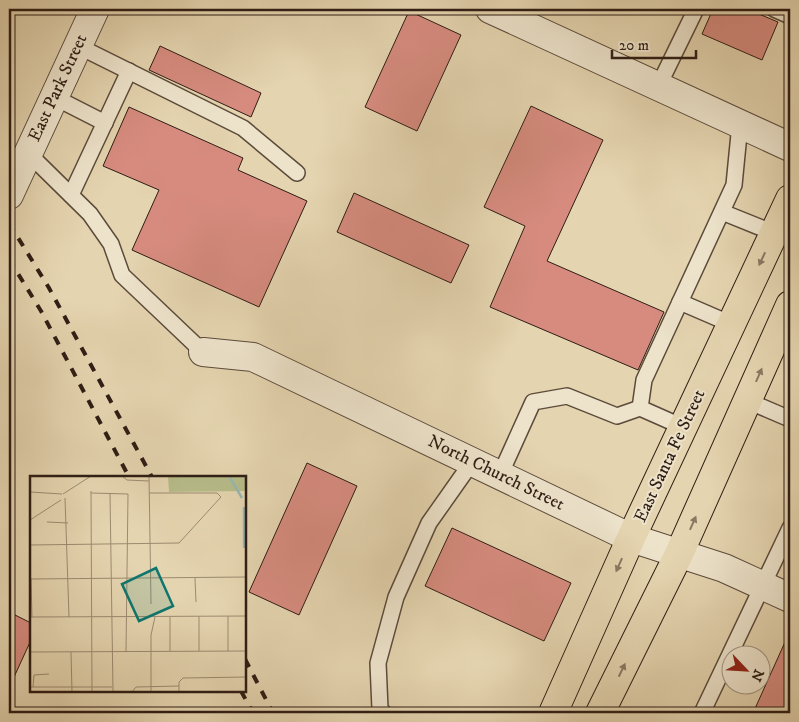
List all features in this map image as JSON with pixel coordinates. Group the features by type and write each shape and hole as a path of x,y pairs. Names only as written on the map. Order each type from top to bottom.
{"main road":[{"name":"East Santa Fe Street","path":"553,713 631,538 790,199"},
{"path":"600,713 679,554 790,305"}],"street":[{"name":"East Park Street","path":"9,194 95,9"},
{"path":"490,9 790,147"},
{"name":"North Church Street","path":"203,352 253,357 631,538 724,568 790,598"}],"lane":[{"path":"658,87 696,9"},
{"path":"774,9 790,16"},
{"path":"78,46 243,128 297,174"},
{"path":"71,195 129,71"},
{"path":"54,97 105,123"},
{"path":"640,408 644,380 734,185 740,124"},
{"path":"28,153 90,214 111,244 122,275 203,352"},
{"path":"722,212 774,233"},
{"path":"680,302 732,324"},
{"path":"500,475 533,402 567,396 617,416 640,408 683,427"},
{"path":"748,401 790,419"},
{"path":"384,713 380,709 378,663 396,597 429,523 472,462"},
{"path":"702,713 790,528"}],"building":[{"path":"713,9 747,9 778,22 762,60 702,34"},
{"path":"409,11 461,35 417,131 365,107"},
{"path":"160,46 261,93 251,117 149,70"},
{"path":"531,106 603,140 547,261 664,312 638,370 490,307 525,226 484,207"},
{"path":"129,107 243,158 238,170 307,201 259,307 132,250 159,190 103,166"},
{"path":"354,193 469,245 451,283 337,232"},
{"path":"307,463 357,486 299,615 249,592"},
{"path":"452,528 571,583 544,641 425,586"},
{"path":"9,612 30,622 30,642 9,688"},
{"path":"790,631 790,713 753,713 762,694 772,694 772,671"}],"railway":[{"path":"9,223 49,288 151,476"},
{"path":"9,259 41,311 128,476"},
{"path":"246,661 273,713"},
{"path":"242,692 253,713"}]}
